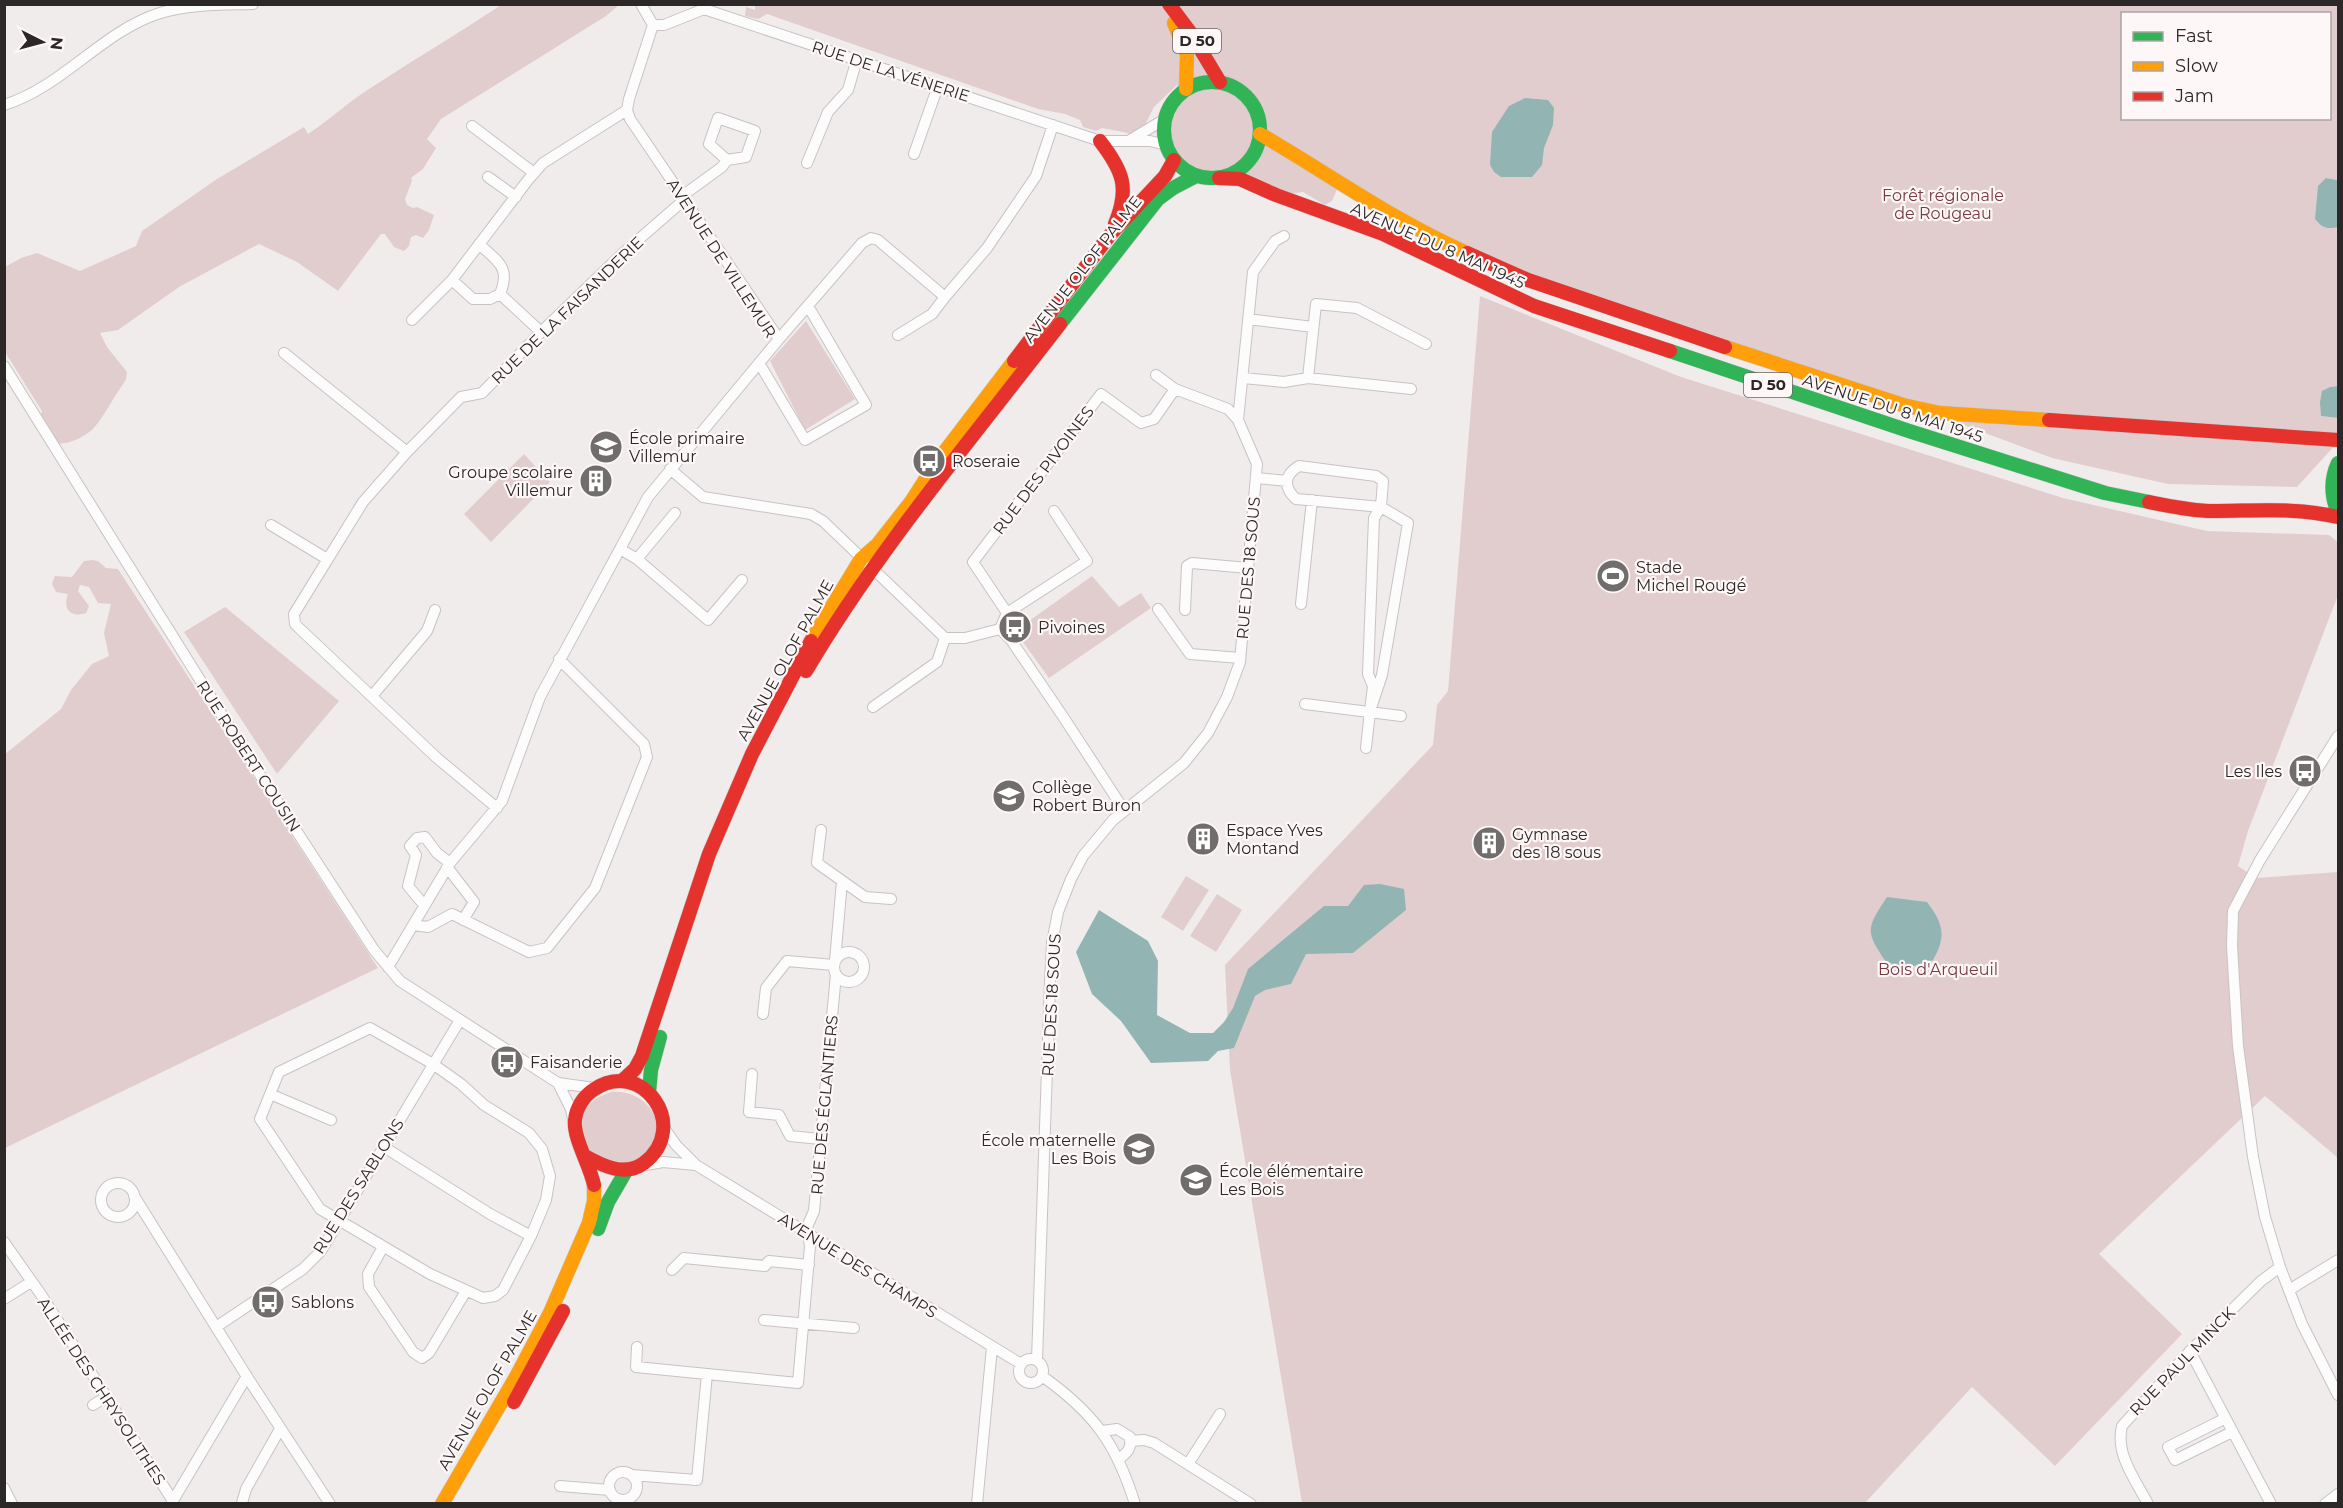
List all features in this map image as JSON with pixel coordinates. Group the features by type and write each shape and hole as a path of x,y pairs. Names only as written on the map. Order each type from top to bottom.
{"main road":[{"name":"D 50","path":"1168,4 1195,36 1220,81"},
{"name":"D 50","path":"1168,4 1183,38 1189,60 1185,89"},
{"path":"1220,81 1236,87 1247,95 1259,117 1260,134 1257,149 1247,164 1235,172 1219,178 1196,176 1174,160 1166,145 1165,119 1176,97 1185,89 1198,83 1220,81"},
{"name":"D 50","path":"1260,134 1327,172 1395,217 1434,238 1528,280 1904,405 1952,414 2338,440"},
{"path":"1100,141 1121,170 1125,194 1122,208 1108,236"},
{"name":"AVENUE OLOF PALME","path":"622,1081 635,1070 642,1056 706,865 752,754 808,646 861,559 878,544 891,527 930,471 1108,236 1165,176 1174,160"},
{"name":"AVENUE OLOF PALME","path":"649,1092 653,1059 669,1008 704,901 737,814 797,686 833,625 871,570 1137,224 1158,200 1173,188 1196,176"},
{"name":"AVENUE DU 8 MAI 1945","path":"1219,178 1240,179 1276,195 1383,234 1534,306 1898,428 2105,493 2153,503 2211,511 2285,509 2338,515"},
{"path":"2338,463 2331,485 2333,502 2338,515"},
{"path":"574,1127 576,1112 584,1098 594,1088 608,1082 622,1081 636,1084 649,1092 659,1103 664,1118 664,1128"},
{"name":"AVENUE OLOF PALME","path":"443,1503 454,1479 530,1352 584,1234 595,1203 593,1182 585,1156 577,1143 574,1127"},
{"name":"AVENUE OLOF PALME","path":"443,1503 495,1432 528,1380 569,1298 608,1202 633,1169 651,1159 659,1147 664,1128"},
{"path":"585,1156 597,1166 612,1171 633,1169"}],"street":[{"path":"4,105 44,86 120,33 158,14 199,7 253,4"},
{"path":"412,320 452,280 543,163 627,110 653,25 641,4"},
{"name":"RUE DE LA VÉNERIE","path":"653,25 664,25 704,9 1100,141 1150,141 1166,145"},
{"path":"807,163 828,112 848,90 857,59"},
{"path":"914,154 938,87"},
{"name":"AVENUE DE VILLEMUR","path":"388,967 448,865 498,808 540,697 648,497 779,339 630,119 627,110"},
{"name":"RUE DE LA FAISANDERIE","path":"498,808 437,758 295,624 293,619 296,609 363,502 407,452 461,397 482,393 541,332 683,198 722,167 727,160 746,157 755,131 718,118 709,144 727,160"},
{"name":"RUE DE LA VÉNERIE","path":"1130,140 1165,119"},
{"path":"898,335 932,314 987,248 1036,176 1053,125"},
{"path":"472,126 534,173"},
{"path":"488,177 516,196"},
{"path":"1238,420 1253,272 1275,241 1284,236"},
{"path":"779,339 862,243 871,238 878,240 945,297"},
{"path":"452,280 473,299 490,299 500,294 506,281 503,268 479,244"},
{"path":"500,294 541,332"},
{"path":"1308,378 1316,304 1357,308 1426,344"},
{"path":"759,363 805,440 866,405 808,306"},
{"path":"1248,319 1313,327"},
{"path":"284,353 407,452"},
{"name":"RUE ROBERT COUSIN","path":"4,366 245,752 374,950 400,981 558,1083 594,1088"},
{"path":"1156,375 1175,389 1228,409 1238,420"},
{"path":"1243,378 1284,382 1308,378 1411,389"},
{"name":"RUE DES PIVOINES","path":"1007,613 973,562 1101,394 1141,423 1154,419 1175,389"},
{"name":"RUE DES 18 SOUS","path":"1037,1360 1049,1000 1054,932 1062,899 1083,856 1124,810 1184,763 1208,733 1227,697 1240,658 1257,478 1257,464 1238,420"},
{"path":"1366,747 1370,711 1373,686 1368,674 1374,518 1381,507 1383,482 1376,476 1299,466 1291,471 1287,481 1290,493 1296,499 1381,507 1408,523 1382,675 1370,711"},
{"path":"670,469 704,497 811,513 823,521 871,570 945,638 966,638 1000,629"},
{"path":"1257,478 1287,481"},
{"path":"1301,604 1311,500"},
{"path":"1000,629 1007,613 1087,561 1054,511"},
{"path":"637,559 675,513"},
{"path":"271,525 327,559"},
{"path":"620,549 637,559 708,620 742,580"},
{"path":"1185,610 1187,566 1192,563 1248,568"},
{"path":"1158,609 1190,654 1240,658"},
{"path":"372,696 427,631 435,610"},
{"path":"1000,629 1011,640 1124,810"},
{"path":"873,706 937,662 945,638"},
{"path":"413,925 428,927 452,914 529,952 548,948 595,888 647,757 644,744 559,659"},
{"path":"1305,704 1401,716"},
{"path":"2338,736 2260,860 2233,910 2233,976 2238,1046 2259,1190 2280,1267 2302,1324 2338,1395"},
{"path":"821,830 817,863 865,897 891,899"},
{"path":"424,905 408,886 416,855 410,846 417,838 425,837 474,902 463,920"},
{"name":"RUE DES ÉGLANTIERS","path":"707,1374 798,1383 809,1265 810,1246 807,1227 814,1211 843,881"},
{"path":"763,1014 766,988 787,961 835,967"},
{"name":"RUE DES SABLONS","path":"216,1327 303,1269 321,1251 460,1020"},
{"path":"370,1028 432,1064 461,1084 483,1105 529,1133 542,1149 550,1176 546,1200 531,1236 503,1290 495,1296 483,1298 430,1274 320,1209 260,1119 279,1072 370,1028"},
{"path":"752,1074 749,1112 779,1115 790,1136 820,1139"},
{"path":"558,1083 571,1108 574,1127"},
{"path":"270,1094 331,1120"},
{"name":"AVENUE DES CHAMPS","path":"664,1128 676,1145 696,1165 1021,1364 1019,1372 1024,1382 1035,1383 1042,1376"},
{"path":"384,1147 490,1214 531,1236"},
{"name":"AVENUE DES CHAMPS","path":"633,1169 663,1162 696,1165"},
{"path":"134,1196 280,1429 330,1503"},
{"name":"ALLÉE DES CHRYSOLITHES","path":"4,1242 42,1296 172,1502"},
{"path":"383,1246 368,1274 369,1287 413,1352 422,1358 429,1353 466,1291"},
{"path":"672,1270 684,1258 765,1266 769,1262 809,1265"},
{"path":"2289,1290 2338,1260"},
{"name":"RUE PAUL MINCK","path":"2148,1503 2121,1449 2119,1438 2122,1426 2190,1351 2261,1281 2280,1267"},
{"path":"4,1299 31,1282"},
{"path":"764,1320 854,1328"},
{"path":"610,1490 611,1480 617,1474 697,1480 707,1374 636,1367 637,1347"},
{"path":"977,1503 992,1347"},
{"path":"2190,1351 2224,1419 2271,1503"},
{"path":"1021,1364 1029,1359 1037,1360 1042,1367 1042,1376 1078,1403 1102,1431 1119,1459 1136,1503"},
{"path":"172,1502 247,1376"},
{"path":"93,1405 105,1397"},
{"path":"1188,1464 1220,1414"},
{"path":"2224,1419 2168,1447 2175,1460 2232,1432"},
{"path":"242,1503 246,1489 280,1429"},
{"path":"1102,1431 1117,1429 1124,1432 1130,1441 1128,1452 1119,1459"},
{"path":"1130,1441 1144,1440 1154,1443 1251,1503"},
{"path":"560,1486 610,1490 618,1499 631,1498 637,1486 631,1475"},
{"path":"4,1488 12,1503"},
{"path":"2325,1503 2338,1494"}],"green space":[{"name":"Forêt régionale de Rougeau","path":"755,4 2338,5 2338,180 2326,178 2328,227 2338,227 2338,386 2330,387 2321,416 2338,418 2338,442 2297,487 2168,484 2052,458 1799,364 1529,275 1435,233 1342,178 1332,201 1325,205 1303,192 1289,194 1236,183 1198,170 1183,161 1172,149 1168,134 1169,124 1179,99 1177,85 1154,107 1143,129 1133,134 1102,128 1096,131 1083,127 1080,120 1065,114 1038,109 767,14 758,19 745,16 746,7 755,10"},
{"path":"501,5 619,5 606,16 441,119 427,139 436,148 423,169 411,178 405,199 407,205 434,215 429,230 423,238 416,235 411,237 409,246 404,251 394,247 385,234 381,234 338,291 297,262 259,244 179,287 118,330 100,333 107,347 127,372 126,380 93,429 74,440 53,443 40,418 42,411 5,352 5,267 21,258 37,253 80,271 136,246 142,231 217,179 304,127 308,134 364,92"},
{"name":"Bois d'Arqueuil","path":"1480,296 1681,377 2063,498 2207,531 2329,535 2338,542 2338,595 2248,831 2238,866 2256,878 2338,872 2338,1158 2265,1096 2099,1254 2182,1334 2055,1466 1972,1387 1865,1503 1302,1503 1230,1070 1225,965 1433,745 1437,705 1448,691"},
{"path":"806,321 855,399 805,430 770,361"},
{"path":"524,454 550,482 491,542 464,514"},
{"path":"84,561 98,561 106,568 118,569 378,968 5,1148 5,754 61,709 71,690 92,664 109,656 104,633 111,604 98,603 89,587 80,585 78,591 89,606 86,613 72,613 66,604 68,594 56,592 52,584 55,576 72,577"},
{"path":"1092,576 1119,607 1141,593 1151,608 1049,678 1015,631"},
{"path":"225,607 339,701 277,774 184,632"},
{"path":"1186,876 1209,890 1183,931 1161,917"},
{"path":"1217,894 1242,910 1216,952 1190,936"},
{"path":"611,1092 621,1092 639,1098 652,1111 656,1119 655,1143 635,1165 591,1156 587,1145 583,1126 585,1110 590,1103"}],"water":[{"path":"1525,98 1548,100 1554,108 1553,125 1544,148 1542,165 1532,177 1501,177 1490,165 1492,132 1509,106"},
{"path":"2326,178 2338,180 2338,227 2326,228 2315,219 2318,186"},
{"path":"2338,386 2338,418 2321,416 2322,391"},
{"path":"1380,884 1404,889 1406,910 1353,953 1306,954 1291,984 1265,990 1255,996 1234,1048 1218,1051 1208,1061 1151,1063 1121,1021 1092,994 1076,952 1099,910 1148,941 1158,961 1157,1015 1190,1033 1213,1033 1233,1008 1248,969 1324,906 1348,906 1364,885"},
{"path":"1887,897 1927,902 1940,923 1941,930 1940,944 1933,960 1908,968 1886,962 1874,943 1871,930 1875,916"}],"traffic: fast":[{"path":"1212,82 1230,85 1246,96 1257,112 1260,130 1257,148 1246,164 1230,175 1212,178 1194,175 1178,164 1167,148 1164,130 1167,112 1178,96 1194,85 1212,82"},
{"path":"1060,324 1158,199 1196,176"},
{"path":"1670,351 1909,431 2105,493 2149,502"},
{"path":"2338,463 2332,488 2338,513"},
{"path":"649,1092 651,1070 660,1037"},
{"path":"598,1229 608,1202 626,1171"}],"traffic: slow":[{"path":"1174,23 1187,54 1186,89"},
{"path":"1260,134 1414,227 1467,253"},
{"path":"1725,347 1903,405 1940,413 2049,420"},
{"path":"811,641 861,559 878,544 911,502 936,463 1014,361"},
{"path":"442,1504 516,1377 550,1313 589,1223 594,1201 594,1185"}],"traffic: jam":[{"path":"1169,4 1190,32 1220,82"},
{"path":"1100,141 1114,162 1122,180 1122,200 1115,224"},
{"path":"1014,361 1109,236 1165,176 1174,160"},
{"path":"1219,178 1240,179 1276,195 1383,234 1534,306 1670,351"},
{"path":"1467,253 1528,280 1725,347"},
{"path":"806,671 895,537 1060,324"},
{"path":"2049,420 2338,440"},
{"path":"2149,502 2197,510 2291,511 2338,517"},
{"path":"622,1081 635,1069 642,1056 709,854 752,754 811,641"},
{"path":"585,1156 622,1170 644,1163 658,1148 663,1131 662,1115 654,1100 643,1088 628,1082 611,1082 593,1090 579,1107 575,1127 594,1185"},
{"path":"514,1402 563,1311"}],"place":[{"name":"École primaire Villemur","path":"606,447"},
{"name":"Roseraie","path":"929,461"},
{"name":"Groupe scolaire Villemur","path":"596,481"},
{"name":"Stade Michel Rougé","path":"1613,576"},
{"name":"Pivoines","path":"1015,627"},
{"name":"Les Iles","path":"2305,771"},
{"name":"Collège Robert Buron","path":"1009,796"},
{"name":"Espace Yves Montand","path":"1203,839"},
{"name":"Gymnase des 18 sous","path":"1489,843"},
{"name":"Faisanderie","path":"507,1062"},
{"name":"École maternelle Les Bois","path":"1139,1149"},
{"name":"École élémentaire Les Bois","path":"1196,1180"},
{"name":"Sablons","path":"268,1302"}]}
